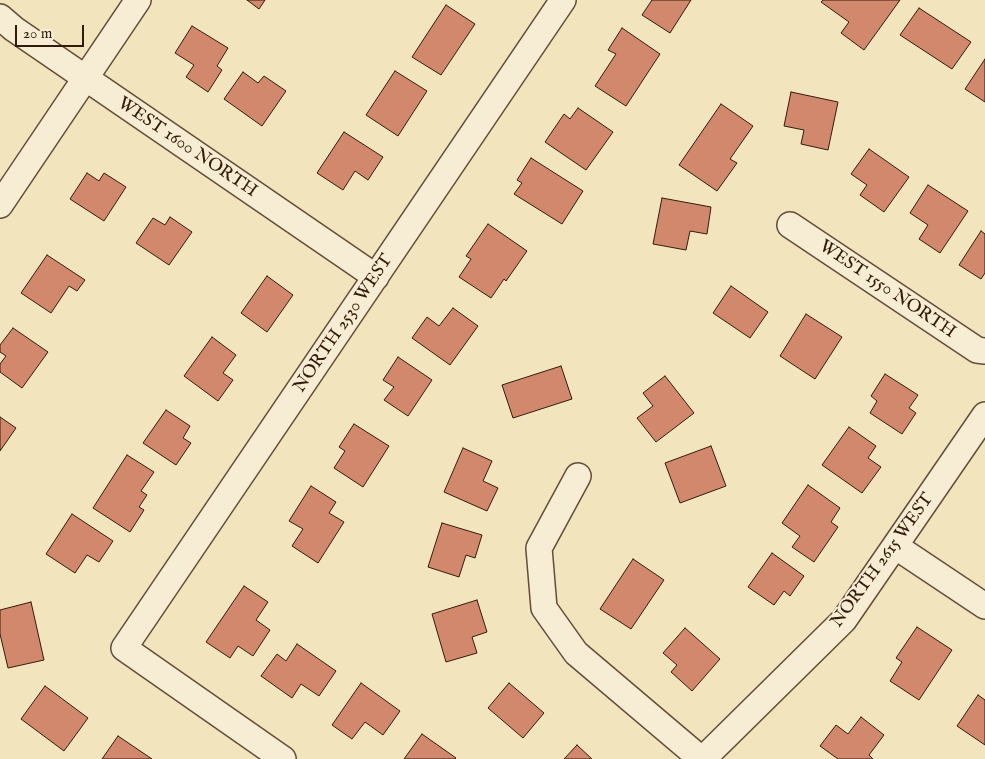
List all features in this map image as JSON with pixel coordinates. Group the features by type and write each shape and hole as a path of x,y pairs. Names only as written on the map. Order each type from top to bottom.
{"street":[{"path":"0,205 138,0"},
{"name":"NORTH 2530 WEST","path":"283,759 124,648 563,0"},
{"name":"WEST 1600 NORTH","path":"0,17 14,30 376,277"},
{"name":"WEST 1550 NORTH","path":"790,225 976,350 985,351"},
{"name":"NORTH 2615 WEST","path":"702,759 844,620 985,415"},
{"path":"578,476 539,548 544,608 576,653 702,759"},
{"path":"895,546 985,606"}],"building":[{"path":"247,0 265,0 259,9"},
{"path":"652,0 691,0 670,33 642,15"},
{"path":"823,0 900,0 864,50 841,33 849,22 821,2"},
{"path":"446,5 475,24 441,75 412,57"},
{"path":"919,8 971,42 952,69 900,35"},
{"path":"192,26 228,48 217,66 222,70 208,92 186,77 194,65 175,53"},
{"path":"622,28 660,54 626,106 595,86 616,54 608,50"},
{"path":"985,59 985,102 965,89"},
{"path":"395,71 427,91 398,136 366,115"},
{"path":"243,72 258,83 264,76 286,91 262,126 224,99"},
{"path":"791,92 838,102 828,150 801,144 804,130 784,126"},
{"path":"721,104 753,126 730,159 737,163 717,191 679,165"},
{"path":"578,108 613,132 586,170 545,142 564,114 570,119"},
{"path":"344,132 383,157 368,180 355,171 343,190 317,173"},
{"path":"869,149 909,177 884,212 860,195 867,185 851,174"},
{"path":"531,158 583,191 562,224 514,194 522,183 517,180"},
{"path":"87,173 99,181 104,173 126,187 104,221 70,199"},
{"path":"928,185 968,211 940,253 919,239 928,225 910,213"},
{"path":"662,198 711,207 707,234 690,231 686,250 653,244"},
{"path":"170,217 192,232 169,265 136,243 153,218 165,225"},
{"path":"488,224 527,251 506,281 504,279 491,298 459,277 471,259 466,256"},
{"path":"981,231 985,234 985,273 981,279 959,265"},
{"path":"47,255 85,280 77,291 69,286 51,313 21,293"},
{"path":"267,276 293,295 267,332 241,313"},
{"path":"731,286 768,312 750,338 713,313"},
{"path":"453,308 478,326 450,365 412,338 427,317 439,326"},
{"path":"806,314 842,337 815,379 780,356"},
{"path":"13,328 48,352 22,388 0,372 0,364 6,356 0,352 0,345"},
{"path":"212,337 236,355 223,373 233,380 218,401 184,376"},
{"path":"398,357 432,380 408,416 384,400 394,387 383,380"},
{"path":"561,366 572,399 513,418 502,385"},
{"path":"885,374 918,395 909,408 916,413 902,434 870,413 877,401 871,396"},
{"path":"665,376 694,413 656,442 637,418 653,406 643,393"},
{"path":"166,410 190,426 183,438 191,443 176,465 143,443"},
{"path":"0,417 16,428 0,451"},
{"path":"354,424 389,446 363,487 334,468 345,451 339,447"},
{"path":"849,427 876,446 868,458 881,467 862,493 822,465"},
{"path":"711,446 726,486 680,503 665,463"},
{"path":"463,448 492,461 483,481 498,488 487,511 444,492"},
{"path":"127,455 154,472 141,491 147,495 139,507 144,510 130,532 93,508"},
{"path":"808,485 840,508 831,522 838,527 814,562 792,547 800,536 782,523"},
{"path":"311,486 336,502 329,513 344,522 318,563 292,546 303,529 289,521"},
{"path":"72,514 113,541 99,562 87,555 75,573 46,554"},
{"path":"442,523 482,535 475,558 466,555 459,577 428,567"},
{"path":"772,553 804,576 790,596 784,591 774,605 748,587"},
{"path":"633,559 664,580 631,629 600,609"},
{"path":"244,586 268,602 256,620 270,630 253,656 238,646 230,658 206,642"},
{"path":"477,600 487,632 472,637 477,653 446,662 432,614"},
{"path":"31,602 44,660 8,668 0,634 0,610"},
{"path":"917,627 952,650 919,700 890,681 902,662 896,658"},
{"path":"685,628 720,659 692,691 671,672 677,665 663,653"},
{"path":"297,644 336,671 319,696 301,684 292,698 261,676 277,654 286,661"},
{"path":"361,683 400,711 383,735 365,722 352,739 332,725"},
{"path":"509,683 544,713 523,738 488,708"},
{"path":"45,686 88,718 64,751 21,719"},
{"path":"978,695 985,700 985,745 957,726"},
{"path":"861,717 884,735 869,755 873,759 838,759 820,746 836,725 848,734"},
{"path":"422,734 456,758 404,759"},
{"path":"118,736 152,759 102,759"},
{"path":"577,745 592,759 564,759"}]}
